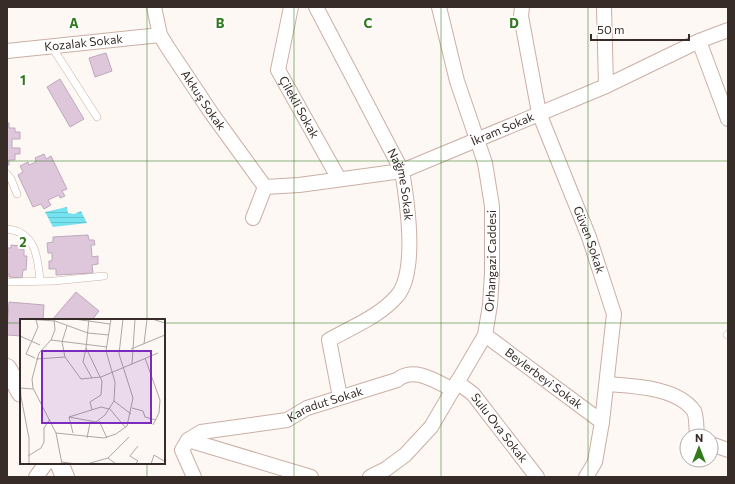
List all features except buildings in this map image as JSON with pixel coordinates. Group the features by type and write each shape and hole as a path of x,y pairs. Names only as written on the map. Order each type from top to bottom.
{"street":[{"name":"Akkuş Sokak","path":"154,7 160,35 212,114 265,187"},
{"name":"Çilekli Sokak","path":"291,7 278,70 340,179"},
{"name":"Nağme Sokak","path":"316,7 402,171 408,208 409,255 406,281 398,295 379,313 329,340 340,397"},
{"name":"Orhangazi Caddesi","path":"370,477 388,473 431,427 485,335 490,305 492,273 492,206 485,164 457,81 439,7"},
{"name":"Güven Sokak","path":"522,7 521,16 539,113 589,237 614,314 602,422 594,462 586,477"},
{"path":"604,7 606,86"},
{"name":"İkram Sokak","path":"265,187 402,171 606,86 699,41 728,30"},
{"name":"Kozalak Sokak","path":"7,51 160,35"},
{"path":"699,41 728,119"},
{"path":"254,218 265,187"},
{"name":"Beylerbeyi Sokak","path":"485,335 602,422"},
{"path":"7,368 20,391"},
{"name":"Karadut Sokak","path":"188,440 201,432 287,420 307,408 397,380 403,375 414,374 426,376 455,386"},
{"path":"607,384 644,387 661,391 684,402 695,412 696,428"},
{"name":"Sulu Ova Sokak","path":"455,386 472,394 537,477"},
{"path":"194,477 182,450 188,440 311,477"},
{"path":"36,477 45,464"},
{"path":"59,464 65,477"}],"lane":[{"path":"52,47 97,117"},
{"path":"7,174 11,179 17,194"},
{"path":"7,229 21,233 29,239 35,247 40,281"},
{"path":"7,282 104,276"}],"water":[{"path":"67,207 68,213 74,214 81,211 87,223 53,227 45,212"}]}
